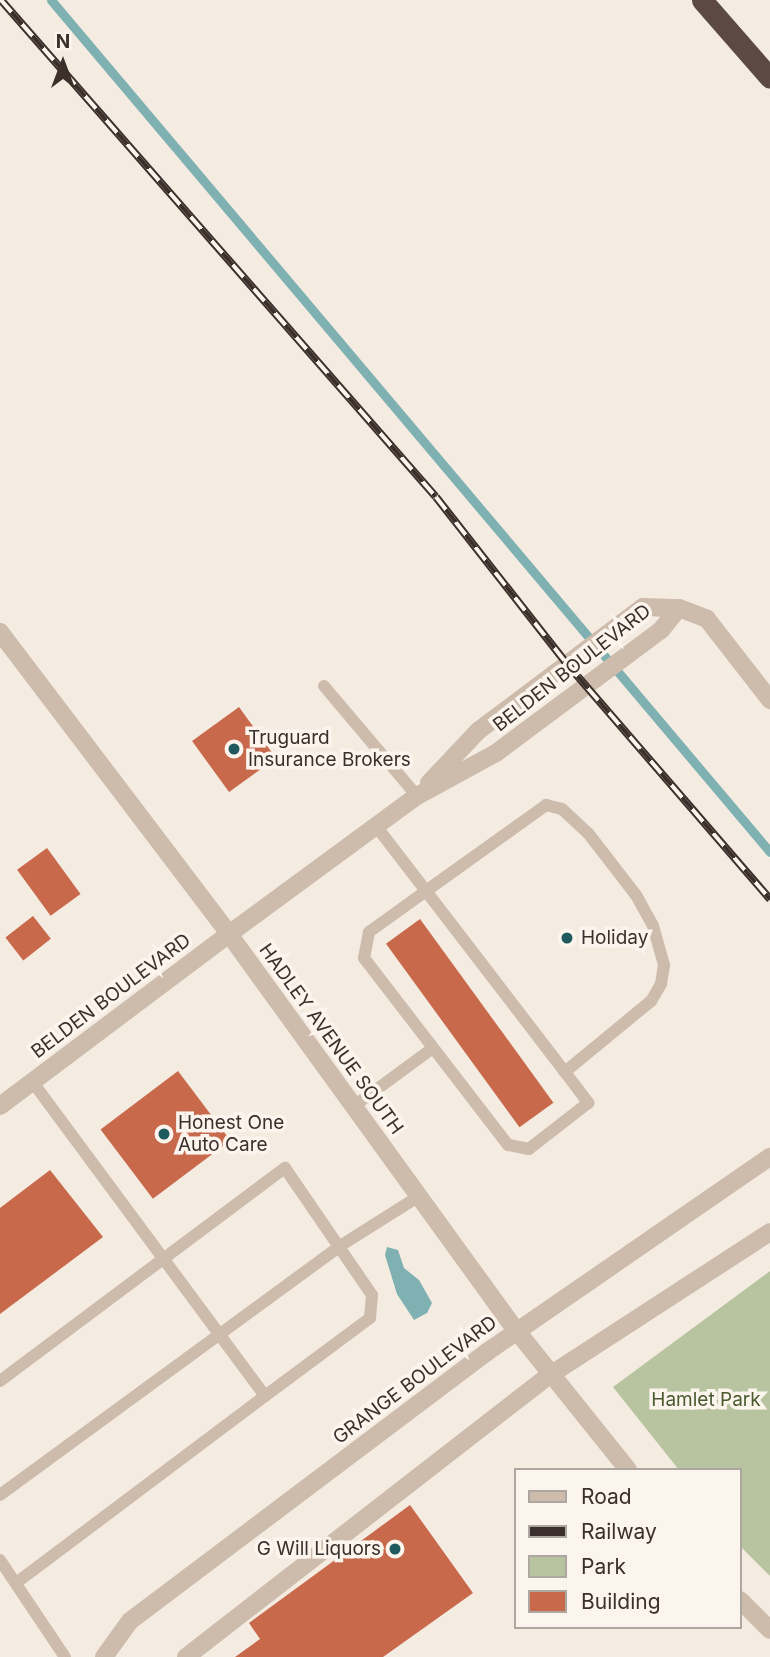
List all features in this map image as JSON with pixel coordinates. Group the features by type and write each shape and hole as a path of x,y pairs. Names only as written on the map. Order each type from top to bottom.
{"highway":[{"path":"702,0 770,78"}],"street":[{"name":"BELDEN BOULEVARD","path":"417,796 478,732 643,607 680,608"},
{"path":"680,608 707,619 770,700"},
{"name":"BELDEN BOULEVARD","path":"0,1106 417,796 496,753 661,630 680,608"},
{"name":"HADLEY AVENUE SOUTH","path":"0,632 229,934 516,1330 626,1468"},
{"name":"GRANGE BOULEVARD","path":"104,1657 130,1621 516,1330 770,1157"},
{"path":"186,1657 550,1374 770,1232"},
{"path":"742,1602 770,1630"}],"lane":[{"path":"324,686 417,796"},
{"path":"376,826 426,891 565,1072 588,1103 529,1149 508,1145 364,958 369,932 426,891 517,826 546,805 562,809 588,833 636,895 653,926 664,965 661,984 651,1001 565,1072"},
{"path":"354,1106 433,1048"},
{"path":"33,1082 265,1396"},
{"path":"0,1381 166,1262 285,1168 372,1295 370,1318 16,1583"},
{"path":"0,1495 340,1246 419,1196"},
{"path":"0,1560 65,1657"}],"green space":[{"name":"Hamlet Park","path":"770,1271 770,1576 742,1548 742,1468 677,1468 613,1387"}],"water":[{"path":"387,1247 398,1250 404,1268 419,1280 432,1303 427,1313 414,1320 397,1294 385,1255"}],"building":[{"name":"Truguard Insurance Brokers","path":"239,707 276,758 229,792 192,741"},
{"path":"47,848 81,894 51,916 17,870"},
{"path":"33,916 51,939 23,960 5,938"},
{"path":"420,919 553,1103 519,1127 386,944"},
{"name":"Honest One Auto Care","path":"178,1071 230,1140 153,1199 101,1129"},
{"path":"50,1170 103,1237 0,1314 0,1208"},
{"name":"G Will Liquors","path":"410,1505 473,1593 383,1657 235,1657 260,1639 249,1623"}],"waterway":[{"path":"51,0 770,852"}],"railway":[{"path":"1,0 436,497 567,664 770,899"}],"place":[{"name":"Truguard Insurance Brokers","path":"234,749"},
{"name":"Holiday","path":"567,938"},
{"name":"Honest One Auto Care","path":"164,1134"},
{"name":"G Will Liquors","path":"395,1549"}]}
